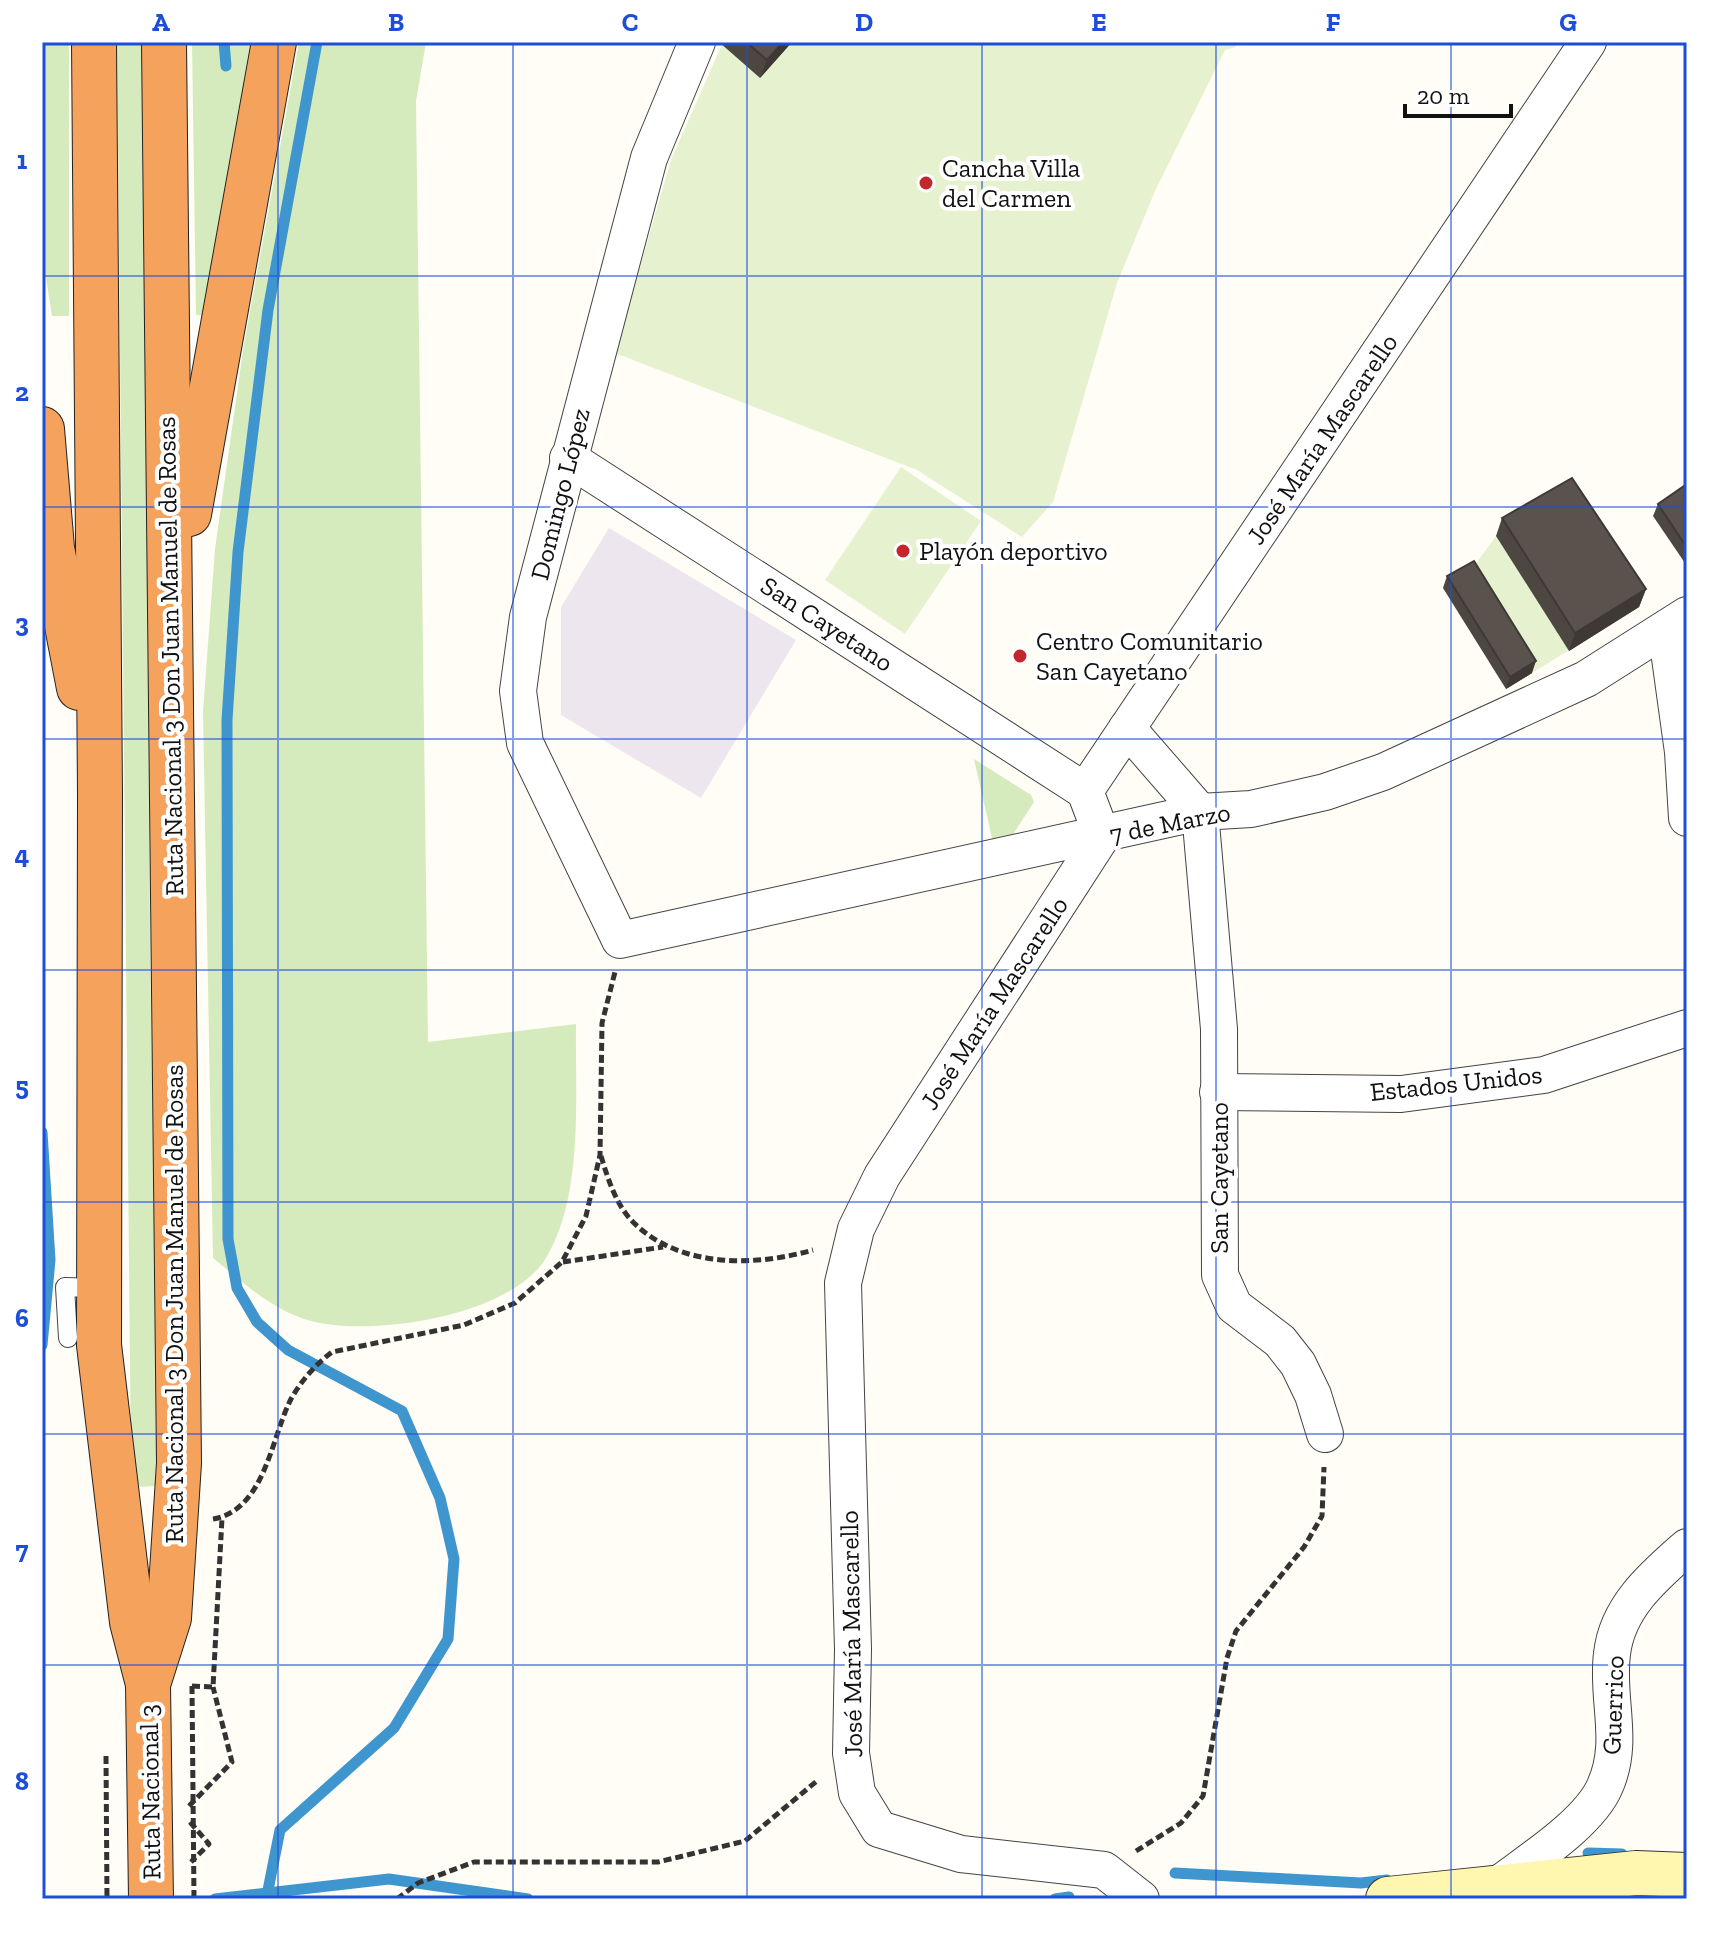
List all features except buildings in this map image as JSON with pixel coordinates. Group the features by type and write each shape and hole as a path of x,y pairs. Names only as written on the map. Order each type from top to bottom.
{"highway":[{"name":"Ruta Nacional 3 Don Juan Manuel de Rosas","path":"94,42 100,793 99,1345 132,1622 148,1684"},
{"name":"Ruta Nacional 3 Don Juan Manuel de Rosas","path":"148,1684 169,1618 179,1463 164,42"},
{"path":"169,635 213,364 274,42"},
{"path":"42,429 52,548 100,793"},
{"name":"Ruta Nacional 3","path":"148,1684 151,1899"}],"street":[{"name":"Domingo López","path":"620,940 525,743 518,691 528,617 649,158 697,42"},
{"name":"José María Mascarello","path":"1085,791 1588,42"},
{"name":"San Cayetano","path":"568,458 1085,791"},
{"path":"1676,622 1687,818"},
{"name":"7 de Marzo","path":"620,940 1200,812 1251,809 1325,792 1383,772 1586,679 1676,622"},
{"path":"1127,728 1200,812"},
{"path":"1085,791 1102,836"},
{"name":"San Cayetano","path":"1200,812 1219,1029 1220,1275 1234,1306 1280,1341 1298,1364 1313,1395 1325,1434"},
{"name":"José María Mascarello","path":"1102,836 882,1176 856,1229 843,1283 853,1649 851,1753 857,1793 879,1829 961,1854 1104,1870"},
{"name":"Estados Unidos","path":"1218,1092 1401,1094 1512,1080 1544,1075 1687,1028"},
{"name":"Guerrico","path":"1494,1888 1582,1818 1605,1787 1617,1744 1612,1653 1624,1613 1650,1580 1687,1547"},
{"path":"1104,1870 1141,1899"},
{"path":"1388,1899 1636,1873 1687,1875"}],"lane":[{"path":"68,1338 65,1287 100,1288"}],"path":[{"path":"176,1526 222,1518 246,1501 261,1476 292,1398 317,1363 332,1352 378,1340 464,1325 515,1303 562,1262 586,1216 600,1155 602,1023 612,991 620,940"},
{"path":"600,1155 613,1191 631,1221 663,1247 697,1258 722,1260 785,1256 836,1244 856,1229"},
{"path":"562,1262 663,1247"},
{"path":"1104,1870 1181,1823 1203,1796 1227,1658 1236,1631 1304,1547 1322,1516 1325,1434"},
{"path":"186,1866 209,1844 182,1813 232,1762 213,1687 222,1518"},
{"path":"194,1899 192,1686 213,1687"},
{"path":"106,1745 107,1899"},
{"path":"397,1899 418,1883 474,1862 658,1862 745,1841 851,1753"}],"shaded area":[{"path":"609,528 796,640 701,798 561,715 561,607"}],"green space":[{"path":"42,42 69,42 69,316 52,316 42,252"},
{"path":"117,42 144,42 150,944 158,1465 155,1486 140,1487 131,1466"},
{"path":"192,42 258,42 205,315 196,315"},
{"path":"299,42 426,42 416,101 428,1042 576,1024 572,1175 567,1205 546,1258 529,1278 475,1307 409,1323 376,1326 346,1326 304,1319 262,1297 213,1258 203,712 215,549 243,350"},
{"path":"723,42 1236,42 1236,47 1225,50 1155,191 1117,283 1053,502 1022,537 917,470 615,353 671,160"},
{"name":"Playón deportivo","path":"901,467 981,521 905,634 825,580"},
{"path":"1496,536 1639,607 1506,689 1443,588 1469,573"},
{"path":"974,759 1031,795 1034,802 1010,839 994,847"}],"waterway":[{"path":"224,42 226,66"},
{"path":"267,1895 280,1830 394,1728 448,1639 454,1559 440,1498 402,1411 288,1350 257,1322 237,1288 228,1239 227,720 238,552 268,310 317,42"},
{"path":"42,1132 50,1260 42,1345"},
{"path":"1588,1853 1622,1854"},
{"path":"1175,1873 1361,1883 1387,1880"},
{"path":"215,1899 389,1879 528,1899"},
{"path":"1055,1899 1069,1897"}],"place":[{"name":"Cancha Villa del Carmen","path":"926,183"},
{"name":"Playón deportivo","path":"903,551"},
{"name":"Centro Comunitario San Cayetano","path":"1020,656"}]}
